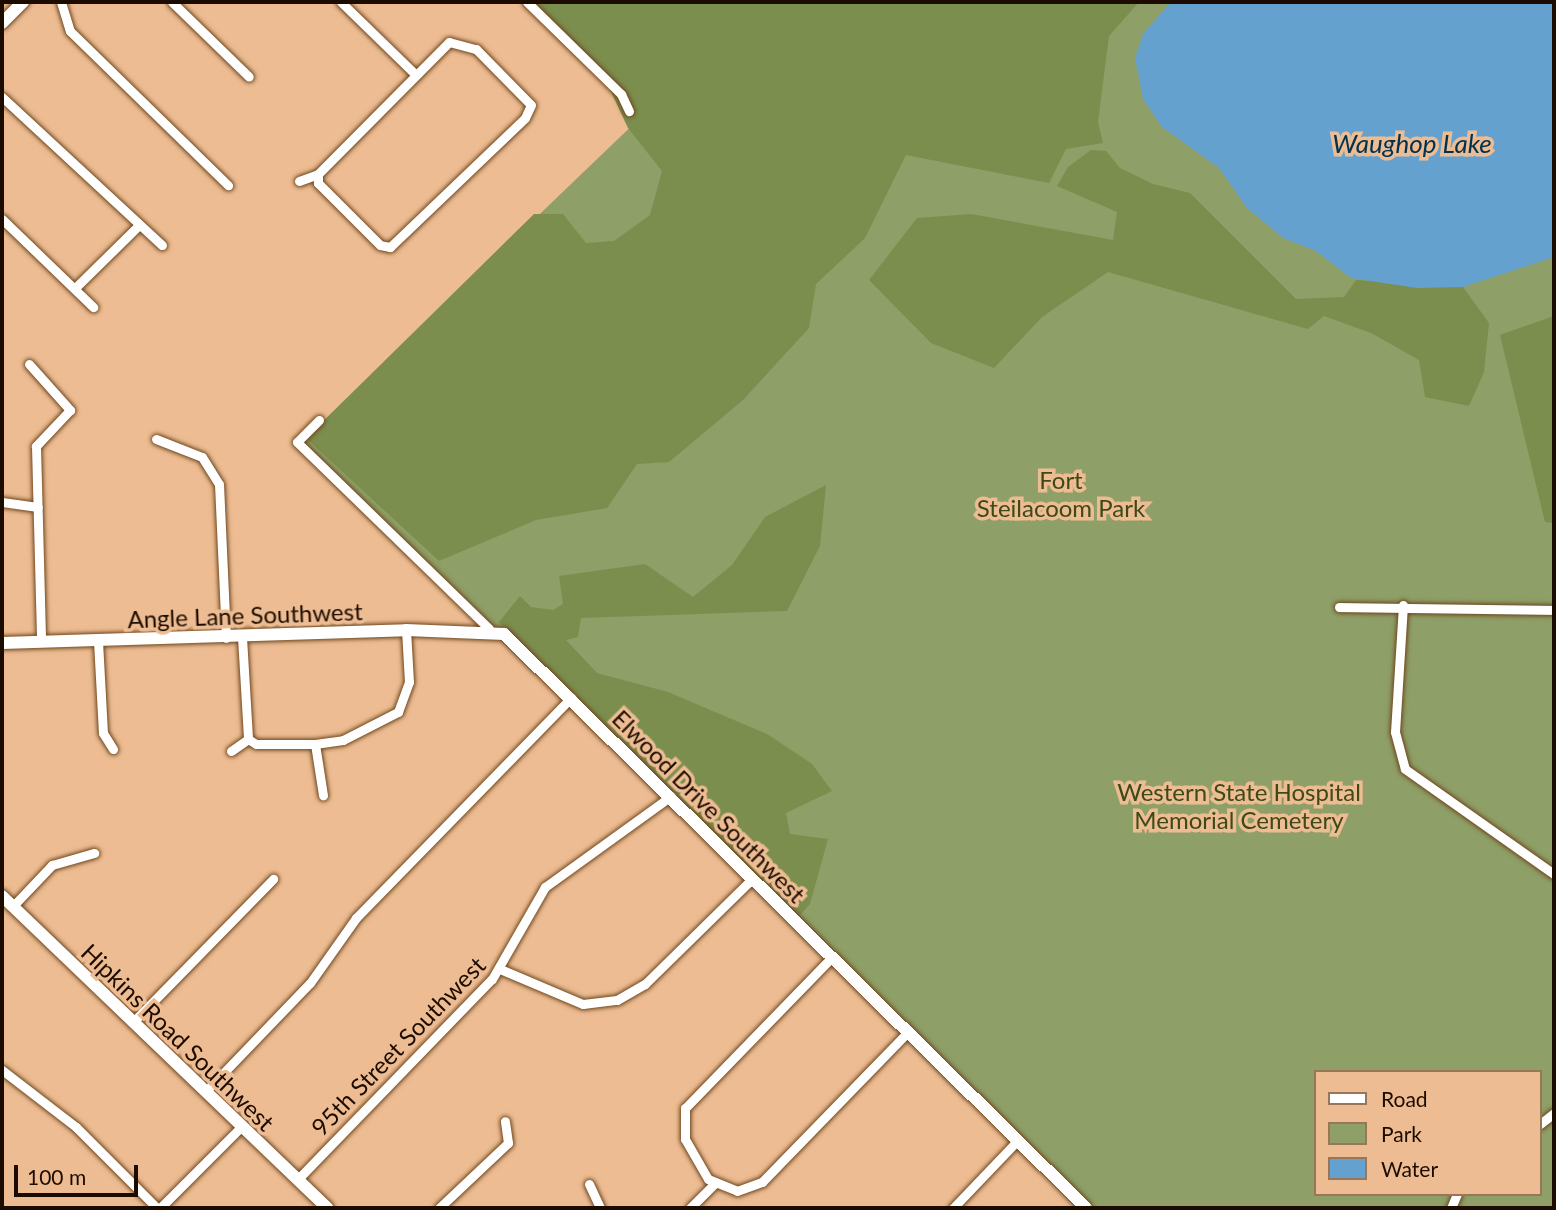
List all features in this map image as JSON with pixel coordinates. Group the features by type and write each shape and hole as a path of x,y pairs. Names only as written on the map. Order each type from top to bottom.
{"street":[{"path":"3,17 23,2"},
{"path":"61,2 70,31 228,184"},
{"path":"173,2 249,77"},
{"path":"341,2 415,74"},
{"path":"527,2 617,90 629,111"},
{"path":"299,181 318,174 443,45 463,41 530,102 530,111 390,247 327,192 318,174"},
{"path":"2,97 138,226 162,245"},
{"path":"2,219 93,307"},
{"path":"75,288 138,226"},
{"path":"29,363 69,407 36,446 41,642"},
{"name":"Elwood Drive Southwest","path":"319,420 297,442 489,629 514,640 1086,1208"},
{"path":"156,439 202,457 219,484 226,638"},
{"path":"2,502 38,507"},
{"path":"1403,605 1395,732 1405,769 1554,874"},
{"path":"1339,607 1403,605 1554,610"},
{"name":"Angle Lane Southwest","path":"2,643 489,629"},
{"path":"248,739 256,744 314,744 343,740 398,712 409,682 407,630"},
{"path":"242,637 248,739"},
{"path":"97,641 103,733 113,748"},
{"path":"205,1092 310,983 356,918 571,698"},
{"path":"231,751 248,739"},
{"path":"314,744 323,795"},
{"name":"95th Street Southwest","path":"297,1180 500,969 545,887 671,796"},
{"path":"13,906 61,859 94,853"},
{"path":"134,1021 273,879"},
{"path":"500,969 583,1004 617,1000 645,985 752,879"},
{"name":"Hipkins Road Southwest","path":"2,895 327,1208"},
{"path":"832,957 685,1108 685,1139 714,1184 737,1191 762,1182 908,1032"},
{"path":"2,1070 76,1127 159,1208 241,1128"},
{"path":"439,1208 497,1158 511,1136 505,1121"},
{"path":"953,1208 1017,1142"},
{"path":"589,1184 600,1208"},
{"path":"690,1208 714,1184"}],"green space":[{"path":"527,2 1139,2 1109,36 1098,122 1103,143 1066,149 1049,183 906,155 865,238 816,284 809,328 743,400 669,462 637,464 607,508 536,520 439,561 306,438 534,214 563,214 586,243 614,241 650,215 662,171 628,128 604,77"},
{"name":"Fort Steilacoom Park","path":"528,2 1554,2 1554,1208 1090,1208 302,442 642,116"},
{"path":"1091,150 1106,151 1120,168 1153,184 1190,193 1296,299 1344,297 1356,280 1463,287 1489,323 1484,372 1469,406 1425,397 1419,360 1371,333 1324,316 1308,329 1108,272 1042,317 994,368 931,343 869,280 917,218 971,214 1113,240 1117,212 1057,186 1068,167"},
{"path":"1554,316 1554,523 1545,522 1500,335"},
{"path":"826,485 820,546 787,611 581,618 578,637 566,640 597,673 668,692 767,734 812,764 832,791 786,813 790,834 828,839 810,904 798,917 499,622 520,596 531,607 553,610 563,604 559,576 645,564 693,597 732,565 765,517"}],"water":[{"name":"Waughop Lake","path":"1171,2 1554,2 1554,257 1463,287 1417,288 1351,278 1316,251 1283,238 1247,208 1219,168 1162,127 1143,99 1135,58 1143,34"}],"park label":[{"name":"Western State Hospital Memorial Cemetery","path":"1239,806"}]}
